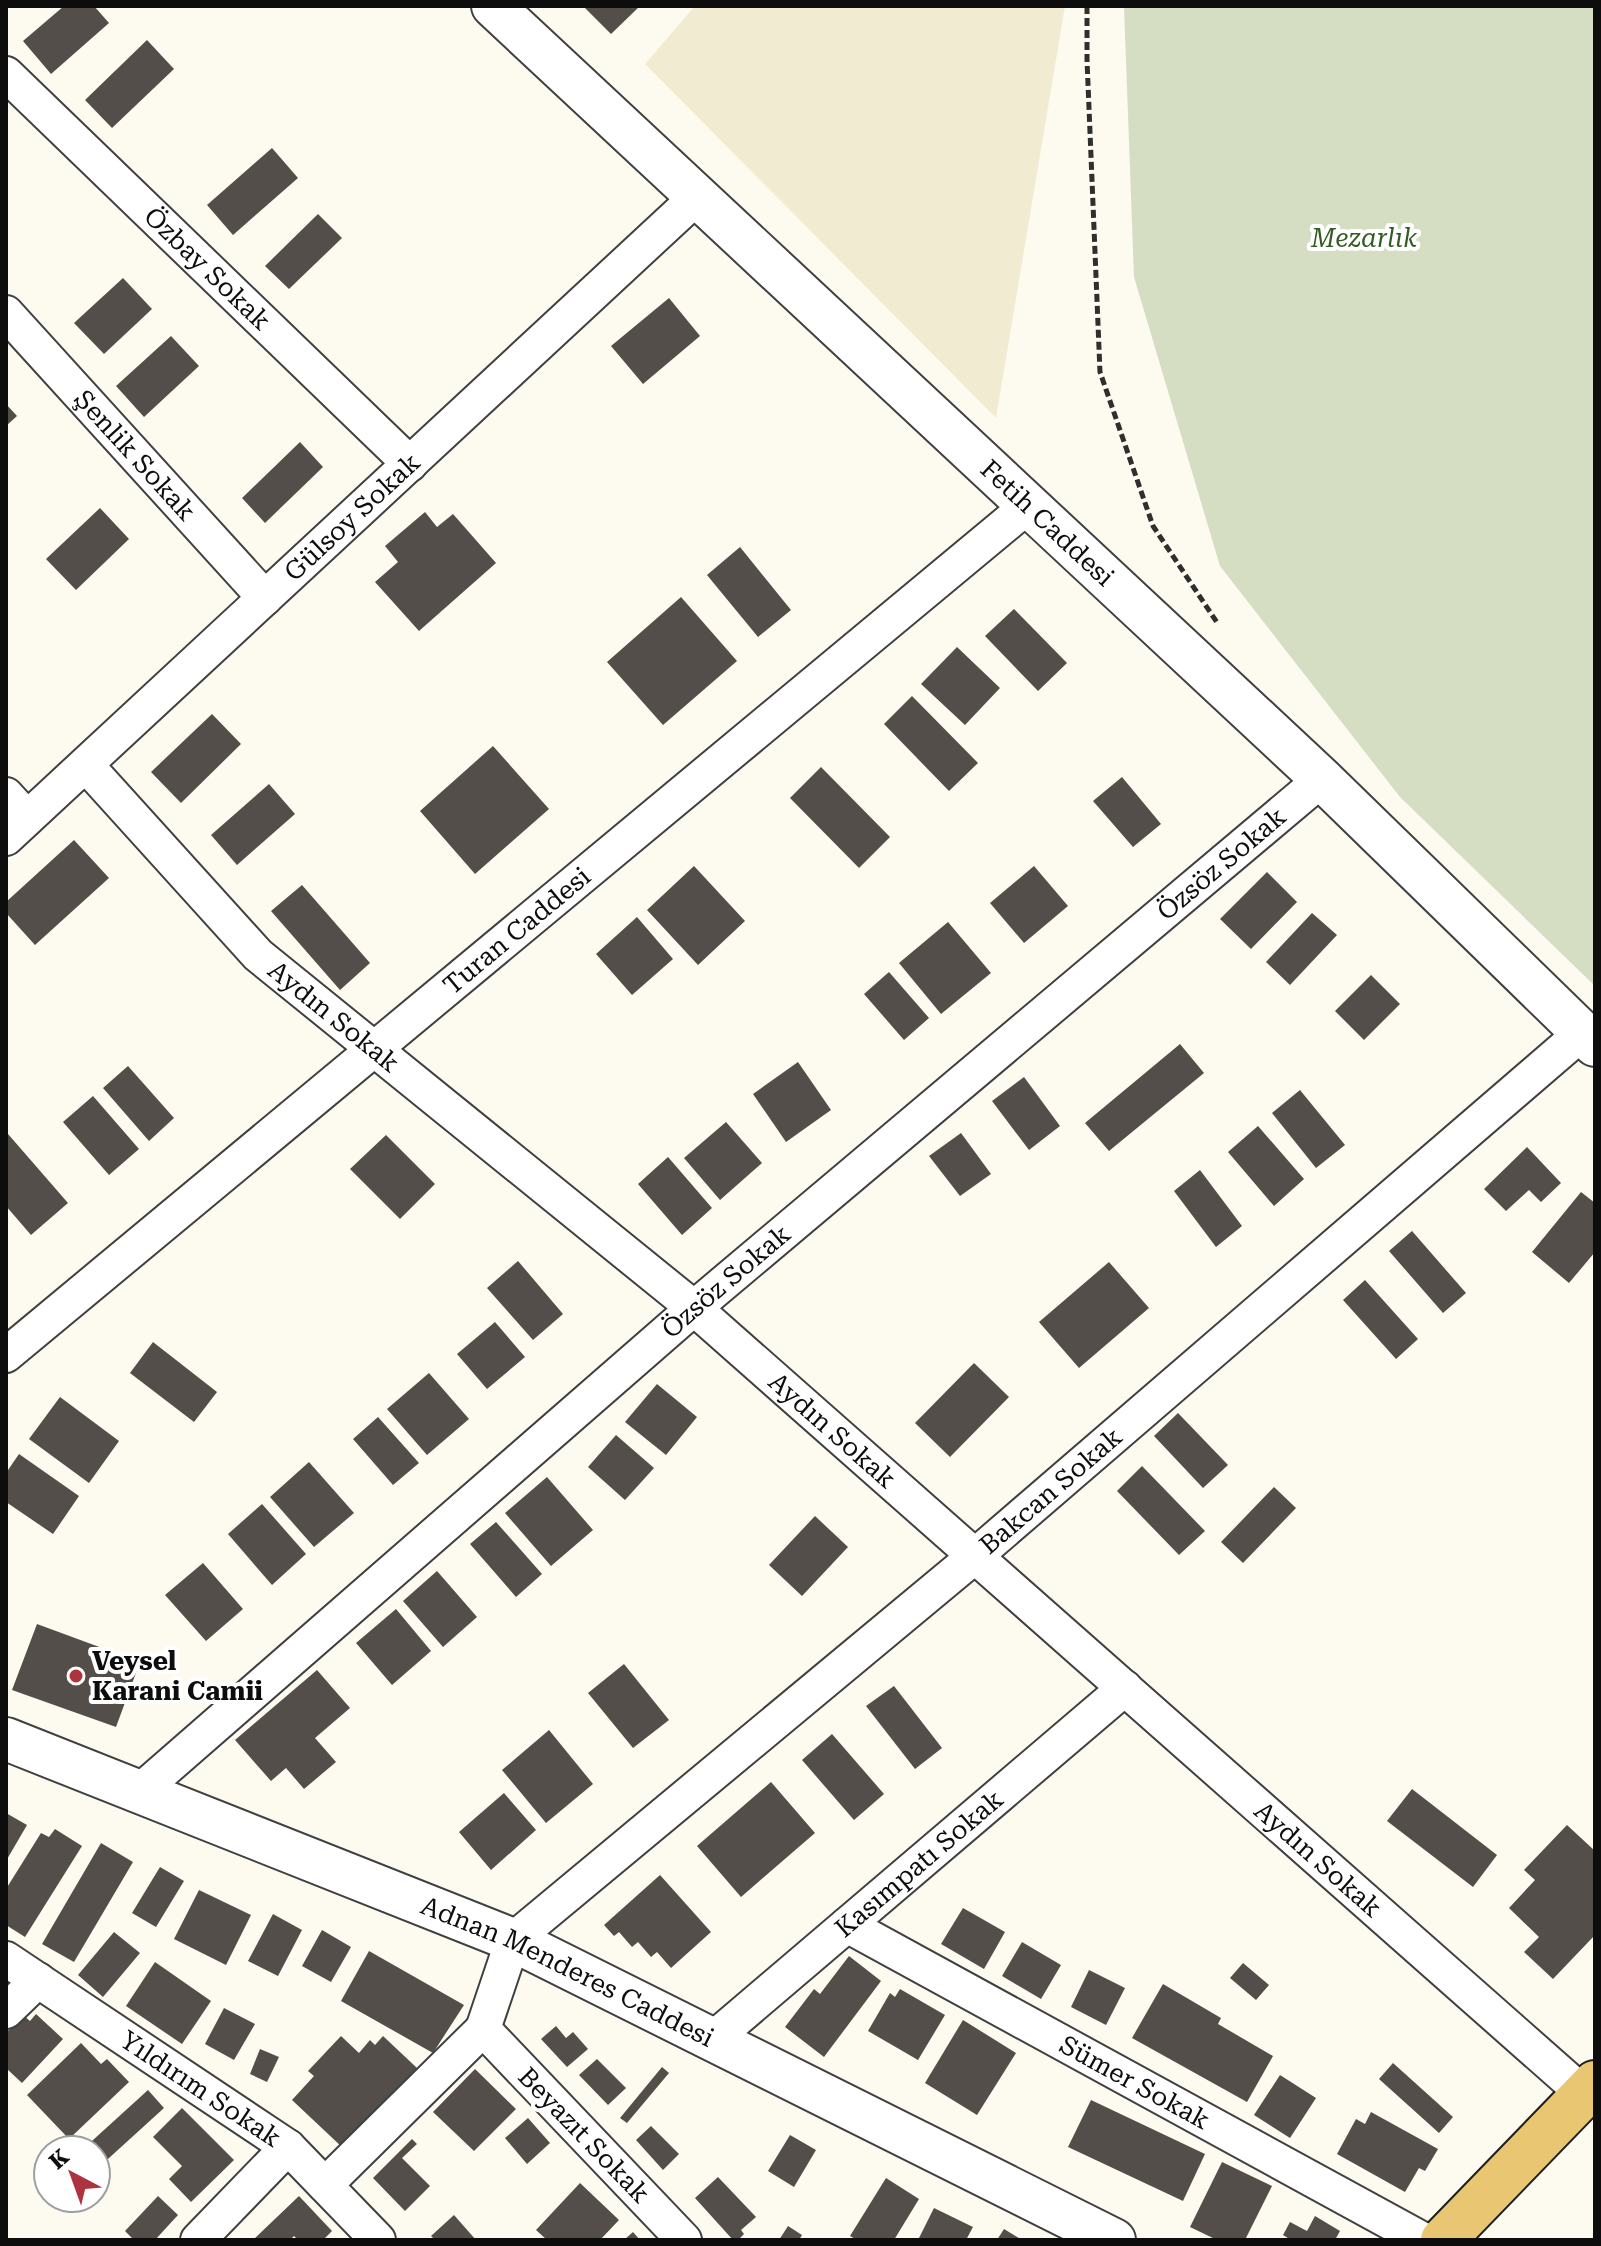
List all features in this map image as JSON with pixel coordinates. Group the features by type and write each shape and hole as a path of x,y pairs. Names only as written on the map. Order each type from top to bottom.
{"main road":[{"path":"1443,2240 1590,2088"}],"street":[{"name":"Fetih Caddesi","path":"493,6 1322,779 1589,1039"},
{"name":"Özbay Sokak","path":"6,74 410,464"},
{"name":"Gülsoy Sokak","path":"13,817 86,765 698,196"},
{"name":"Şenlik Sokak","path":"6,313 265,598"},
{"name":"Turan Caddesi","path":"6,1355 1029,505"},
{"name":"Aydın Sokak","path":"86,765 258,955 694,1308 1125,1688 1590,2088"},
{"name":"Özsöz Sokak","path":"139,1792 694,1308 1322,779"},
{"name":"Bakcan Sokak","path":"513,1940 1589,1039"},
{"name":"Kasımpatı Sokak","path":"712,2040 1125,1688"},
{"name":"Adnan Menderes Caddesi","path":"6,1739 513,1940 1114,2240"},
{"name":"Sümer Sokak","path":"847,1925 1423,2240"},
{"path":"325,2185 483,2029 513,1940"},
{"name":"Yıldırım Sokak","path":"6,1959 288,2147 378,2240"},
{"path":"6,2011 38,1980"},
{"name":"Beyazıt Sokak","path":"483,2029 684,2240"},
{"path":"198,2240 288,2147"}],"path":[{"path":"1087,6 1100,372 1153,526 1224,633"}],"shaded area":[{"path":"695,6 1065,6 996,418 645,64"}],"green space":[{"name":"Mezarlık","path":"1124,6 1595,6 1595,986 1400,797 1220,566 1134,277"}],"building":[{"path":"64,6 94,6 109,23 51,74 23,41"},
{"path":"583,6 640,6 611,34"},
{"path":"147,40 174,69 112,128 85,100"},
{"path":"272,148 298,178 233,235 207,205"},
{"path":"318,214 342,238 289,289 265,266"},
{"path":"123,278 152,309 104,354 74,323"},
{"path":"669,298 700,336 643,384 611,346"},
{"path":"171,336 199,366 144,417 116,386"},
{"path":"6,404 17,416 6,426"},
{"path":"300,442 323,467 265,523 242,498"},
{"path":"100,508 129,539 76,590 46,559"},
{"path":"425,512 437,527 453,514 496,563 419,631 375,582 398,562 385,546"},
{"path":"740,547 791,610 758,637 707,575"},
{"path":"681,597 737,661 663,725 607,662"},
{"path":"1014,609 1067,663 1038,691 985,636"},
{"path":"957,647 1000,688 965,725 921,684"},
{"path":"912,696 978,763 949,791 884,724"},
{"path":"212,714 241,744 181,803 151,772"},
{"path":"493,746 549,809 475,874 420,811"},
{"path":"821,767 890,837 859,868 790,798"},
{"path":"1122,777 1161,824 1133,847 1093,801"},
{"path":"269,784 295,814 237,865 211,835"},
{"path":"74,840 109,878 35,945 6,913 6,902"},
{"path":"694,866 745,921 698,965 647,910"},
{"path":"1034,866 1068,906 1024,943 990,903"},
{"path":"1267,872 1297,902 1251,949 1220,919"},
{"path":"302,885 370,963 340,990 271,911"},
{"path":"1312,913 1337,935 1290,985 1266,962"},
{"path":"637,917 673,959 632,995 596,954"},
{"path":"948,922 991,973 941,1014 899,963"},
{"path":"889,972 929,1018 904,1040 864,994"},
{"path":"1371,975 1400,1004 1364,1040 1335,1011"},
{"path":"1180,1044 1204,1073 1109,1151 1085,1123"},
{"path":"798,1062 831,1110 786,1142 753,1094"},
{"path":"128,1066 174,1118 149,1141 103,1088"},
{"path":"1024,1077 1060,1126 1029,1150 992,1101"},
{"path":"1300,1090 1345,1145 1316,1168 1272,1113"},
{"path":"93,1096 139,1149 109,1175 63,1122"},
{"path":"726,1122 762,1163 720,1200 684,1158"},
{"path":"1258,1126 1304,1179 1274,1206 1228,1152"},
{"path":"961,1133 991,1174 960,1196 929,1156"},
{"path":"8,1134 68,1203 31,1235 6,1206"},
{"path":"386,1135 435,1184 400,1219 350,1169"},
{"path":"1527,1147 1561,1183 1541,1202 1529,1190 1506,1211 1484,1189"},
{"path":"668,1157 712,1208 682,1235 638,1184"},
{"path":"1200,1170 1242,1226 1216,1247 1174,1191"},
{"path":"1581,1192 1595,1203 1595,1252 1569,1283 1532,1252"},
{"path":"1412,1231 1466,1293 1443,1313 1389,1251"},
{"path":"518,1261 563,1314 533,1340 487,1288"},
{"path":"1109,1262 1149,1308 1079,1368 1039,1322"},
{"path":"1365,1280 1418,1339 1396,1359 1343,1300"},
{"path":"495,1322 525,1357 487,1389 457,1354"},
{"path":"153,1342 217,1392 194,1422 130,1373"},
{"path":"974,1363 1009,1397 950,1457 915,1423"},
{"path":"429,1373 469,1419 427,1455 387,1409"},
{"path":"657,1384 697,1417 666,1455 625,1422"},
{"path":"60,1397 119,1441 89,1483 29,1439"},
{"path":"1178,1413 1228,1465 1203,1488 1154,1436"},
{"path":"378,1417 419,1463 393,1485 353,1439"},
{"path":"616,1435 654,1468 625,1500 588,1467"},
{"path":"19,1454 79,1496 53,1534 6,1502 6,1473"},
{"path":"309,1462 354,1513 314,1547 270,1497"},
{"path":"1142,1466 1205,1531 1179,1555 1117,1491"},
{"path":"547,1477 593,1530 551,1566 505,1513"},
{"path":"1274,1487 1296,1508 1243,1563 1221,1542"},
{"path":"262,1504 306,1554 272,1585 228,1534"},
{"path":"815,1516 848,1547 802,1596 769,1565"},
{"path":"496,1522 542,1574 516,1597 470,1544"},
{"path":"203,1563 243,1609 206,1641 165,1595"},
{"path":"437,1571 477,1617 443,1647 403,1601"},
{"path":"396,1609 431,1651 392,1685 356,1643"},
{"name":"Veysel Karani Camii","path":"37,1624 140,1662 116,1727 12,1690"},
{"path":"624,1664 669,1720 633,1748 588,1693"},
{"path":"317,1670 350,1708 315,1738 336,1762 304,1789 286,1768 271,1781 235,1740"},
{"path":"894,1686 942,1748 915,1769 866,1706"},
{"path":"549,1730 593,1784 546,1823 502,1770"},
{"path":"832,1734 884,1794 854,1820 802,1760"},
{"path":"771,1782 815,1833 741,1897 697,1846"},
{"path":"1412,1789 1497,1855 1473,1887 1387,1821"},
{"path":"504,1793 536,1830 491,1870 459,1832"},
{"path":"6,1813 27,1825 6,1861"},
{"path":"1567,1825 1595,1851 1595,1935 1553,1979 1524,1952 1539,1937 1509,1908 1535,1880 1524,1870"},
{"path":"55,1829 82,1846 25,1937 6,1925 6,1889 41,1833 49,1837"},
{"path":"101,1843 133,1862 74,1962 42,1944"},
{"path":"160,1867 184,1881 156,1927 132,1913"},
{"path":"660,1875 711,1932 671,1968 657,1952 651,1957 638,1942 632,1947 619,1932 614,1936 604,1925"},
{"path":"199,1890 251,1915 226,1965 174,1939"},
{"path":"963,1908 1005,1932 984,1969 941,1944"},
{"path":"273,1914 302,1930 278,1976 248,1961"},
{"path":"322,1930 351,1947 331,1982 302,1966"},
{"path":"114,1932 140,1953 103,1997 78,1975"},
{"path":"1022,1942 1061,1965 1041,1999 1002,1976"},
{"path":"369,1951 464,2005 433,2053 341,2001"},
{"path":"849,1956 881,1981 824,2057 785,2027 814,1989 820,1994"},
{"path":"155,1962 211,2001 182,2044 126,2006"},
{"path":"1243,1963 1269,1985 1256,2000 1230,1978"},
{"path":"1089,1970 1125,1988 1106,2025 1071,2007"},
{"path":"1163,1984 1221,2018 1218,2024 1273,2056 1247,2102 1132,2038"},
{"path":"900,1989 945,2015 918,2060 868,2031 890,1993 895,1997"},
{"path":"224,2008 255,2024 234,2060 205,2044"},
{"path":"36,2014 63,2039 22,2083 6,2068 6,2033 23,2015 30,2021"},
{"path":"963,2020 1016,2053 977,2115 925,2083"},
{"path":"556,2026 566,2038 573,2032 588,2049 567,2067 541,2039"},
{"path":"341,2036 359,2053 370,2040 375,2045 383,2036 417,2068 343,2148 292,2100 314,2076 308,2071"},
{"path":"81,2043 101,2064 107,2059 129,2082 74,2134 64,2134 27,2095"},
{"path":"260,2049 279,2057 267,2082 250,2074"},
{"path":"597,2059 626,2088 608,2105 579,2075"},
{"path":"1393,2063 1453,2117 1439,2133 1379,2079"},
{"path":"662,2067 669,2073 627,2123 620,2118"},
{"path":"475,2069 516,2109 474,2151 433,2112"},
{"path":"1280,2075 1316,2098 1290,2138 1254,2115"},
{"path":"148,2090 164,2108 112,2155 112,2134 100,2134"},
{"path":"1091,2100 1205,2154 1183,2201 1068,2147"},
{"path":"182,2108 234,2160 191,2202 169,2179 182,2166 153,2137"},
{"path":"1371,2112 1438,2149 1425,2171 1419,2168 1405,2192 1337,2154 1356,2119 1365,2124"},
{"path":"528,2118 550,2143 527,2164 505,2138"},
{"path":"651,2126 679,2154 663,2170 636,2140"},
{"path":"790,2135 816,2150 794,2187 768,2171"},
{"path":"412,2139 417,2144 402,2158 430,2186 405,2211 373,2178"},
{"path":"1222,2162 1272,2186 1245,2240 1217,2240 1190,2227"},
{"path":"718,2177 756,2217 741,2230 744,2234 738,2240 733,2240 695,2198"},
{"path":"886,2178 919,2199 894,2240 857,2240 850,2236"},
{"path":"580,2183 619,2220 600,2240 547,2240 536,2230"},
{"path":"158,2196 178,2215 155,2240 134,2240 125,2231"},
{"path":"299,2196 332,2231 323,2240 298,2240 294,2236 290,2240 253,2240"},
{"path":"934,2208 973,2227 966,2240 918,2240"},
{"path":"454,2215 476,2240 435,2240 431,2236"},
{"path":"1315,2216 1340,2231 1335,2240 1291,2240 1283,2235 1290,2222 1307,2231"},
{"path":"788,2226 802,2235 799,2240 779,2240"},
{"path":"1004,2229 1022,2240 997,2240"},
{"path":"633,2232 640,2240 624,2240"}],"place":[{"name":"Veysel Karani Camii","path":"76,1676"}]}
